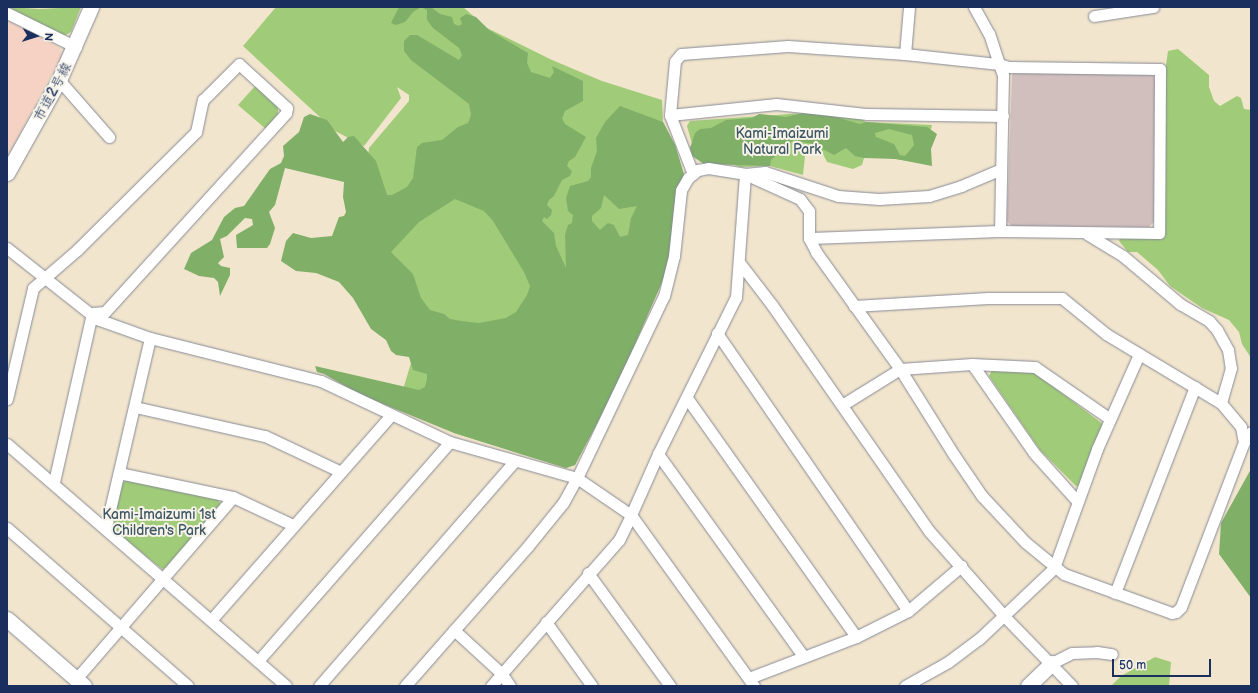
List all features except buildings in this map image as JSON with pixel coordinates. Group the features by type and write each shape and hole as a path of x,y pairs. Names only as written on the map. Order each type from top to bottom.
{"street":[{"name":"市道2号線","path":"7,173 60,80 76,47 91,7"},
{"path":"905,54 910,7"},
{"path":"974,7 989,34 1003,75 1003,116 999,170 1000,231"},
{"path":"1094,16 1153,7"},
{"path":"7,13 76,47"},
{"path":"693,174 682,143 673,129 670,115 677,56 681,54 775,46 905,54 999,64 1009,67 1160,69 1159,233 1087,234 1000,231 809,238"},
{"path":"7,399 33,288 45,279 196,132 203,100 239,64 287,108 286,113 105,312 92,313"},
{"path":"60,80 109,137"},
{"path":"670,115 776,104 867,114 1003,116"},
{"path":"405,686 528,546 563,502 577,478 664,296 674,256 681,190 693,174 708,168 745,174 765,172 838,196 859,199 929,196 961,186 999,170"},
{"path":"745,174 800,199 809,211 809,238 816,252 900,369 982,496 1054,568 1064,574 1172,614 1176,612 1181,607 1244,442 1251,432"},
{"path":"491,686 588,573 619,540 658,454 736,297 745,174"},
{"path":"1087,234 1123,256 1180,304 1209,321 1217,330 1228,350 1231,368 1221,403"},
{"path":"7,248 45,279 92,313 97,319 150,338 321,381 450,442 514,462 577,478 631,515 751,682 803,656 856,637 908,611 960,566"},
{"path":"739,262 842,405 929,531 1005,617 1052,663 1072,686"},
{"path":"854,306 988,298 1062,298 1106,334 1221,403 1241,427 1244,442"},
{"path":"54,482 92,313"},
{"path":"717,333 908,611"},
{"path":"106,527 150,338"},
{"path":"905,686 948,662 1005,617 1054,568 1077,501 1138,354"},
{"path":"842,405 900,369 972,364 1035,367 1110,419"},
{"path":"972,364 1034,453 1077,501"},
{"path":"1115,593 1195,387"},
{"path":"687,398 856,637"},
{"path":"135,407 265,436 341,472"},
{"path":"211,620 391,415"},
{"path":"258,661 450,442"},
{"path":"7,444 106,527 286,686"},
{"path":"658,454 803,656"},
{"path":"319,686 514,462"},
{"path":"119,473 233,498 293,525"},
{"path":"7,619 80,683 121,627 233,498"},
{"path":"7,528 188,686"},
{"path":"588,573 670,686"},
{"path":"546,622 592,686"},
{"path":"454,630 502,673 510,686"},
{"path":"1028,686 1052,663 1072,653 1097,652 1112,654"}],"shaded area":[{"path":"7,20 60,48 62,55 7,157"},
{"path":"1016,71 1151,74 1156,78 1154,222 1149,227 1012,226 1007,222 1012,75"}],"green space":[{"path":"8,7 39,9 81,7 71,32 64,36"},
{"path":"276,7 463,7 487,28 552,60 602,81 662,100 663,122 675,145 685,178 575,465 566,468 454,433 401,396 411,363 410,356 378,334 368,156 369,148 409,101 409,95 397,87 401,98 364,146 335,131 243,46"},
{"path":"399,7 421,7 413,12 405,22 396,25 391,23"},
{"path":"421,7 431,7 440,14 452,17 454,24 459,26 462,24 460,18 466,14 476,17 489,30 528,53 527,63 531,72 550,78 554,72 552,66 583,81 583,101 565,111 562,118 565,124 586,137 575,157 569,161 567,166 572,171 570,176 562,180 554,196 549,200 547,205 552,210 551,215 547,219 544,217 542,221 554,233 556,246 566,268 565,235 568,225 572,223 573,215 568,211 566,198 570,186 588,181 591,177 591,168 597,151 596,138 605,122 620,106 663,122 675,145 685,178 667,271 615,390 575,465 566,468 454,433 361,395 324,374 317,372 315,366 419,390 425,387 427,379 427,374 413,370 409,357 396,355 391,351 386,340 371,329 353,298 339,282 316,273 296,271 281,261 286,241 293,233 311,238 332,236 339,217 344,216 346,212 343,197 344,182 285,168 275,205 269,212 275,228 270,244 267,248 237,248 236,235 253,225 252,219 245,218 227,236 220,239 224,257 218,263 221,266 230,268 230,275 220,296 218,282 214,278 199,276 184,269 191,253 212,240 224,217 235,208 244,206 270,169 281,163 284,156 283,146 299,132 304,117 310,114 327,120 343,142 348,137 354,136 376,161 387,195 392,195 407,187 413,178 417,147 422,143 442,140 458,127 468,123 471,115 469,104 411,60 404,51 404,41 410,35 417,35 459,60 462,55 459,48 433,28 427,20 427,10","holes":["604,195 619,209 637,206 631,218 628,235 620,237 614,225 608,223 600,230 592,221 592,216 601,208","455,199 484,211 493,221 524,272 530,286 527,295 516,312 506,318 479,323 450,319 444,314 430,310 421,298 413,274 391,252 419,222"]},
{"path":"1178,49 1209,75 1209,87 1214,101 1220,106 1237,96 1241,98 1244,109 1251,110 1251,358 1242,344 1239,332 1229,320 1202,308 1170,286 1158,270 1137,252 1128,252 1119,241 1120,237 1164,235 1166,65 1168,51"},
{"path":"256,85 278,106 278,114 266,129 238,105"},
{"name":"Kami-Imaizumi Natural Park","path":"804,113 860,118 866,122 932,125 923,163 881,157 864,158 862,165 853,169 827,162 823,154 814,153 805,156 803,175 770,166 740,167 694,151 687,126 690,121"},
{"name":"Kami-Imaizumi Natural Park","path":"804,113 828,115 860,124 866,122 927,127 937,134 931,149 932,166 896,159 864,158 855,156 846,148 834,155 813,144 793,140 771,160 770,166 704,164 692,156 690,148 695,133 700,129 711,128 726,120 752,118 759,114 786,117","holes":["889,129 912,135 914,145 905,156 900,155 894,144 876,137 875,133"]},
{"path":"992,370 1033,371 1104,425 1081,486 1076,486 1040,450 989,376"},
{"path":"1251,469 1251,598 1219,554 1221,523"},
{"name":"Kami-Imaizumi 1st Children's Park","path":"127,480 218,499 221,505 167,568 162,569 114,530 113,521 121,484"},
{"path":"1155,657 1171,662 1169,686 1111,686 1121,676"}]}
